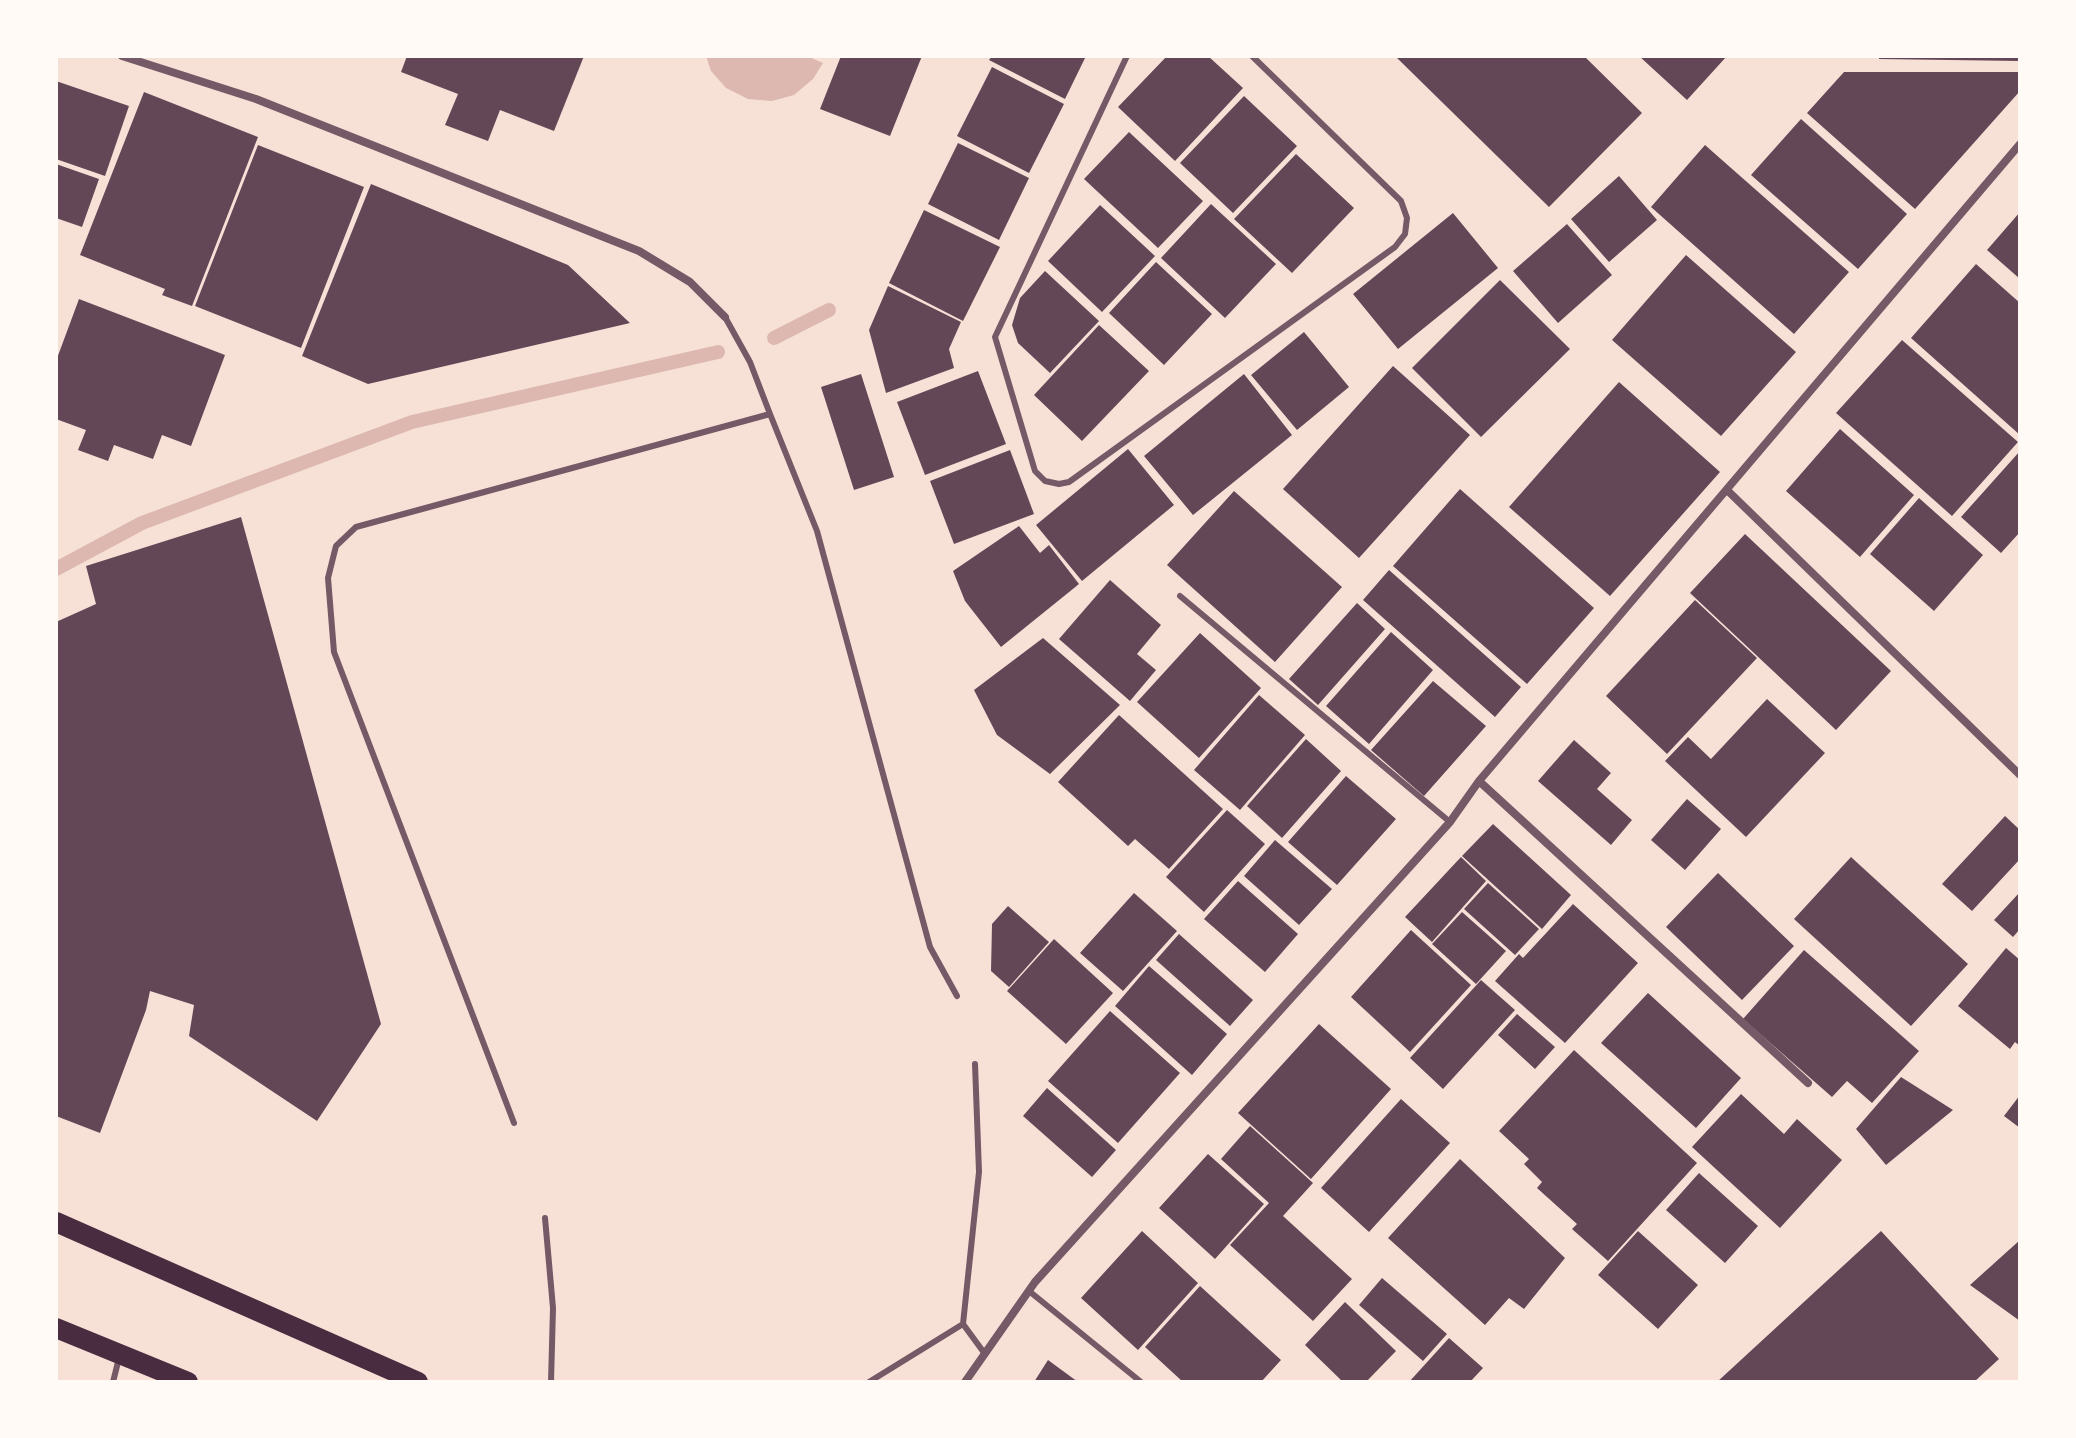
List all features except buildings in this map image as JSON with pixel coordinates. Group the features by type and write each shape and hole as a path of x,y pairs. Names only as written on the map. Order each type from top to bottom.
{"main road":[{"path":"56,1222 418,1382"},
{"path":"56,1328 188,1382"}],"street":[{"path":"122,56 256,99 639,251 690,282 725,317"},
{"path":"965,1382 1029,1291 1450,822 1479,781 2020,144"},
{"path":"1727,490 2020,775"},
{"path":"1479,781 1808,1083"}],"lane":[{"path":"1127,56 995,337 1035,471 1045,481 1059,484 1069,482 1383,256 1405,234 1407,218 1401,201 1252,56"},
{"path":"725,317 750,362 817,531 930,947 957,996"},
{"path":"514,1123 334,652 328,578 336,546 356,527 770,414"},
{"path":"1180,596 1450,822"},
{"path":"975,1064 979,1172 963,1324 985,1354"},
{"path":"545,1218 553,1308 551,1382"},
{"path":"1029,1291 1141,1382"},
{"path":"869,1382 963,1324"},
{"path":"113,1382 120,1354"}],"shaded area":[{"path":"706,56 807,56 823,63 813,79 794,95 772,101 748,99 726,88 711,71"}],"waterway":[{"path":"774,338 829,310"},
{"path":"56,569 142,523 412,422 718,352"}]}
